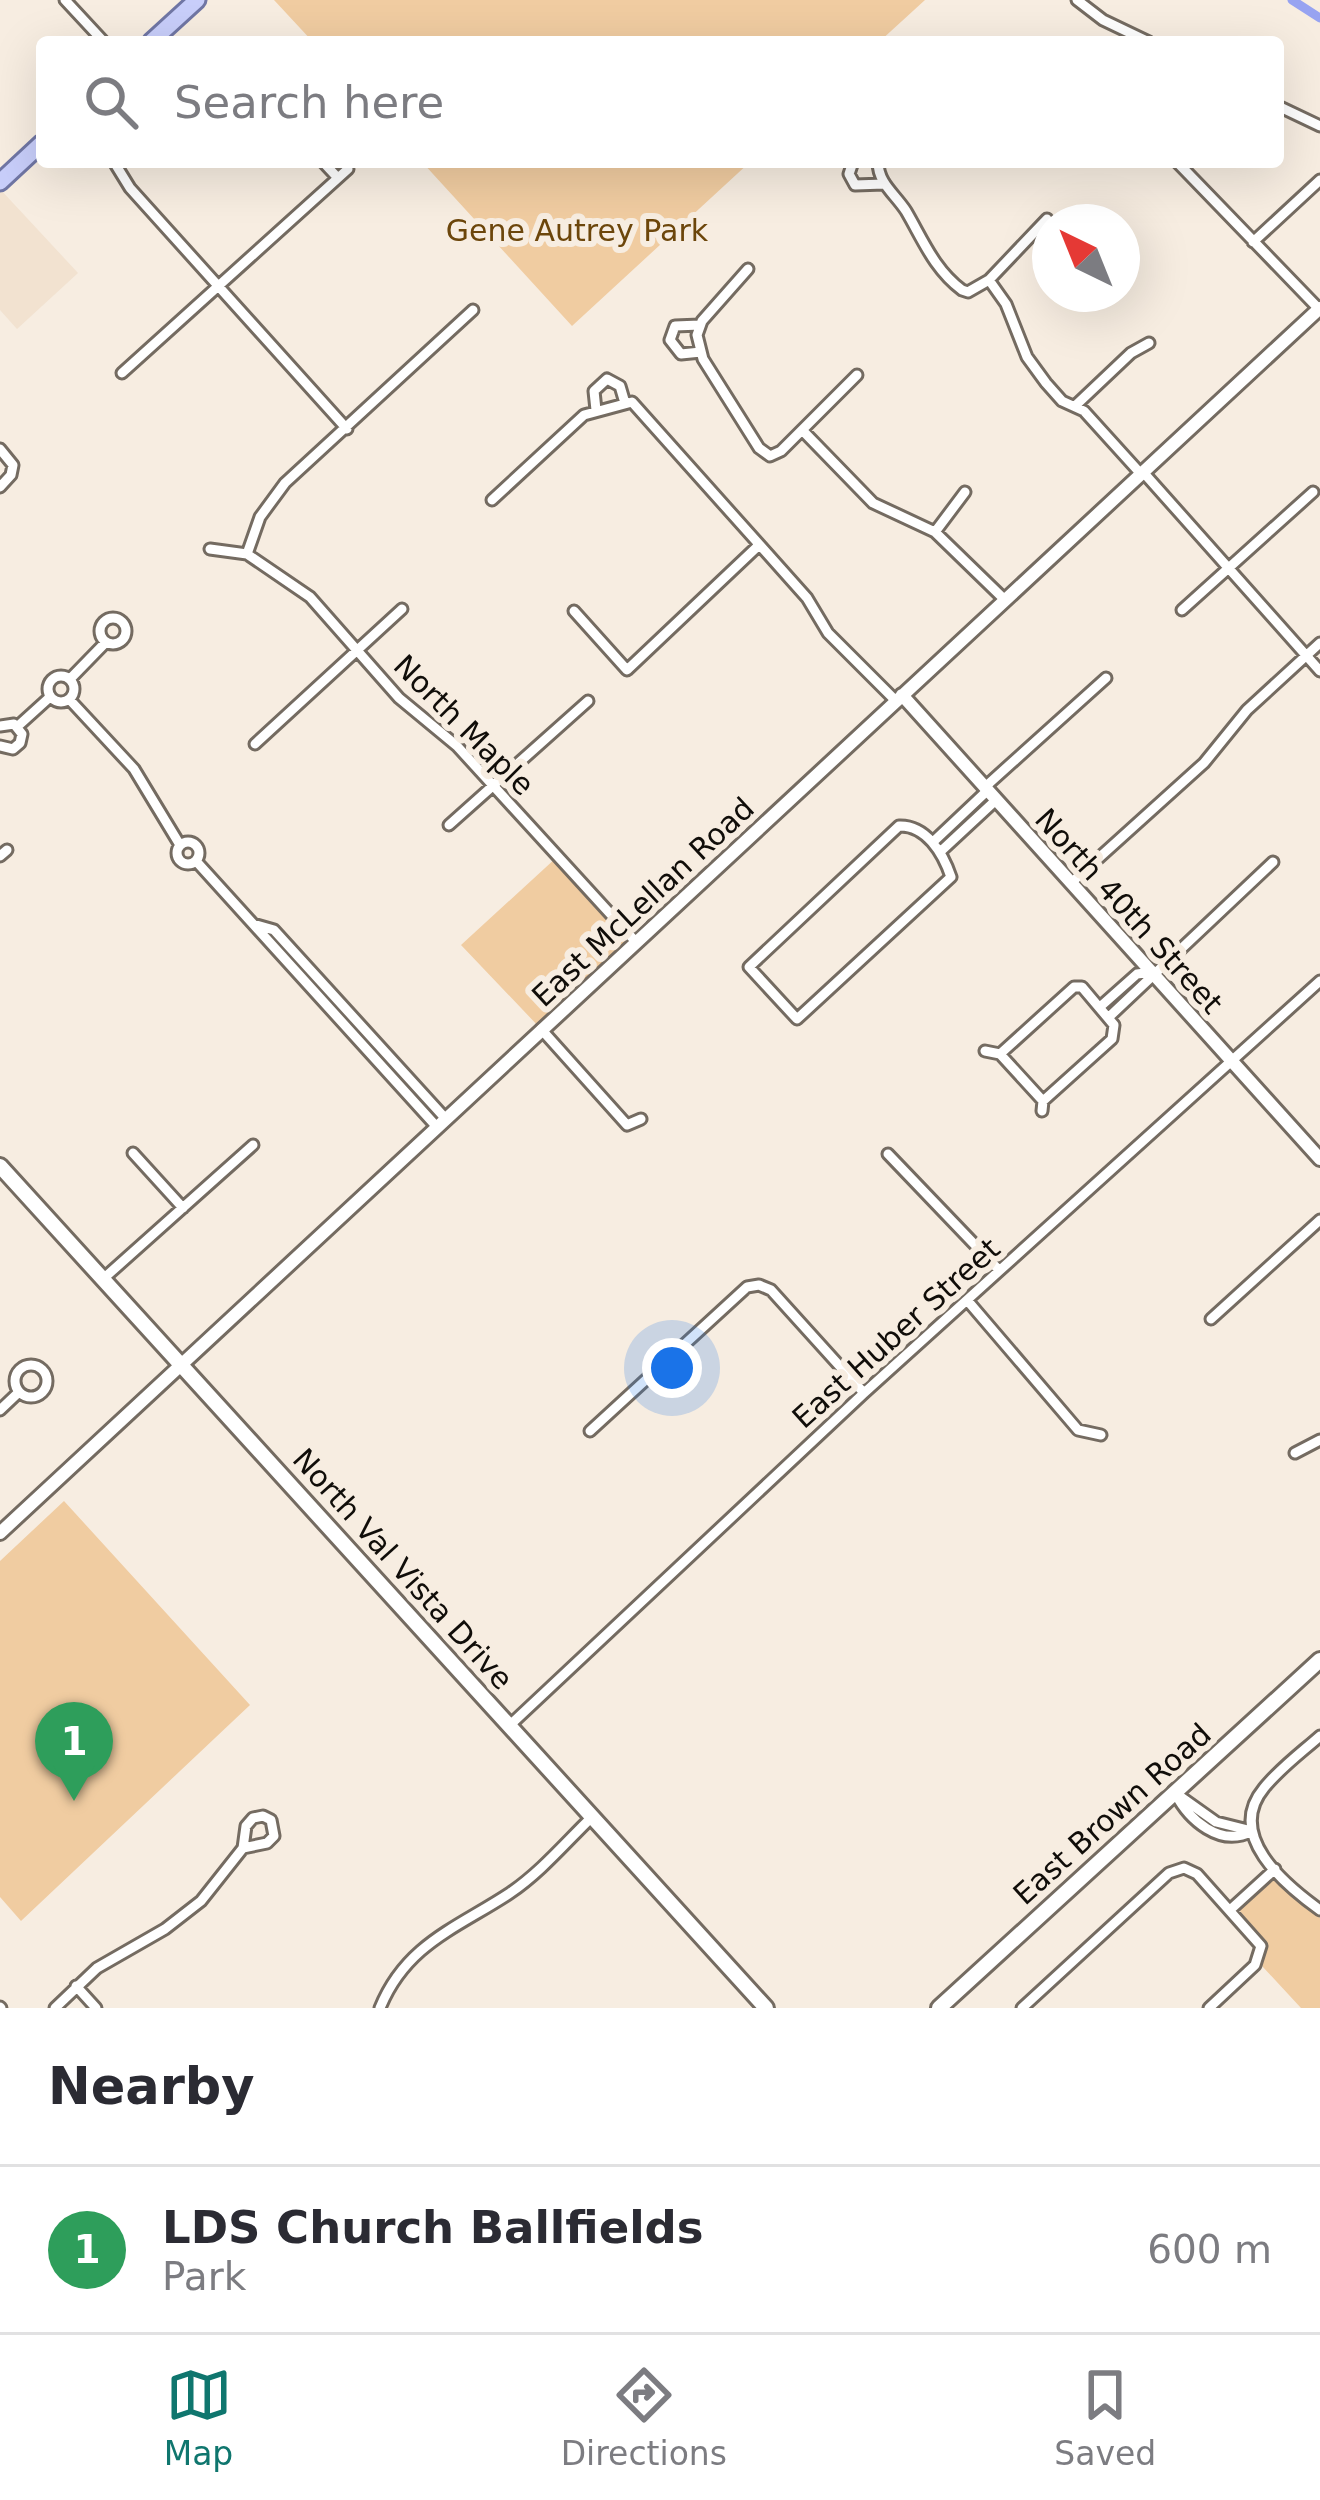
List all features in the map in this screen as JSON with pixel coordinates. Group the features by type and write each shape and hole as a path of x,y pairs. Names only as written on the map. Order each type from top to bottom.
{"main road":[{"path":"157,36 196,0"},
{"path":"0,182 36,149"},
{"name":"North Val Vista Drive","path":"0,1166 766,2008"},
{"name":"East Brown Road","path":"939,2008 1320,1660"}],"street":[{"path":"65,0 98,36"},
{"path":"1076,0 1136,36"},
{"path":"1284,109 1320,126"},
{"path":"118,168 130,188 347,429"},
{"path":"329,168 337,177"},
{"path":"851,168 855,185 884,184"},
{"path":"880,168 884,184 906,211 931,258 957,287 968,292 989,280 1032,235"},
{"path":"1183,168 1318,313"},
{"path":"122,373 348,169"},
{"path":"1253,242 1320,180"},
{"path":"748,269 700,325 697,335 701,352 734,412 770,456 804,432 857,375"},
{"path":"989,280 1006,304 1027,357 1062,401 1075,406 1142,473 1320,671"},
{"path":"209,549 247,554 260,517 285,483 473,310"},
{"name":"East McLellan Road","path":"0,1533 1318,313"},
{"path":"700,325 675,326 670,340 686,356 701,352"},
{"path":"1075,406 1131,353 1149,343"},
{"path":"596,410 594,391 607,379 620,386 625,404"},
{"path":"492,500 584,415 632,402 807,598 828,633 899,698"},
{"path":"804,432 872,503 935,532 1005,600"},
{"path":"0,449 13,469 0,487"},
{"path":"935,532 965,492"},
{"path":"1182,610 1313,492"},
{"path":"574,611 627,670 758,546"},
{"name":"North Maple","path":"247,554 310,597 399,698 457,746 636,942"},
{"path":"255,744 402,609"},
{"path":"70,679 106,642"},
{"path":"1071,883 1204,763 1247,710 1320,644"},
{"path":"58,675 70,679 74,691 69,699 60,702 50,697 51,679 58,675"},
{"path":"933,842 1106,678"},
{"path":"18,726 50,697"},
{"name":"North 40th Street","path":"899,698 1317,1149"},
{"path":"69,699 134,769 180,845 196,846 196,861 379,1064 408,1087"},
{"path":"449,825 588,700"},
{"path":"0,726 18,726"},
{"path":"0,746 17,747 22,739 18,726"},
{"path":"940,853 990,792"},
{"path":"899,826 911,826 940,853 951,877 797,1018 749,967 899,826"},
{"path":"1110,1016 1273,862"},
{"path":"253,924 274,930 441,1122"},
{"path":"295,973 305,963"},
{"path":"1101,1006 1137,974 1153,972"},
{"name":"East Huber Street","path":"509,1726 864,1393 1320,981"},
{"path":"985,1051 1000,1054 1043,1106 1115,1034 1110,1016 1082,987 1069,989 1000,1054"},
{"path":"1116,993 1125,1003"},
{"path":"541,1029 628,1125 641,1119"},
{"path":"379,1064 388,1056"},
{"path":"103,1280 253,1145"},
{"path":"134,1153 183,1208"},
{"path":"889,1154 999,1270"},
{"path":"1211,1319 1320,1220"},
{"path":"590,1431 747,1287 759,1285 771,1290 864,1393"},
{"path":"967,1300 1078,1430 1101,1436"},
{"path":"0,1410 19,1392"},
{"path":"1295,1453 1320,1440"},
{"path":"1319,1909 1256,1847 1252,1831 1255,1803 1264,1787 1320,1736"},
{"path":"1175,1793 1197,1822 1252,1831"},
{"path":"380,2008 420,1949 512,1892 592,1816"},
{"path":"55,2008 116,1954 182,1918 216,1885 243,1848"},
{"path":"1022,2008 1169,1873 1184,1868 1197,1874 1262,1951 1255,1965 1209,2008"},
{"path":"1230,1910 1275,1869"},
{"path":"76,1986 96,2008"}],"shaded area":[{"path":"0,189 78,273 17,329 0,310"}],"green space":[{"path":"274,0 925,0 886,36 307,36"},
{"name":"Gene Autrey Park","path":"427,168 743,168 572,326"},
{"path":"557,857 636,942 541,1029 461,945"},
{"path":"64,1501 250,1705 21,1921 0,1897 0,1561"},
{"path":"1273,1878 1320,1918 1320,2008 1301,2008 1262,1966 1267,1943 1239,1910"}],"waterway":[{"path":"1292,0 1320,18"}],"place":[{"name":"LDS Church Ballfields","path":"74,1801"}]}
